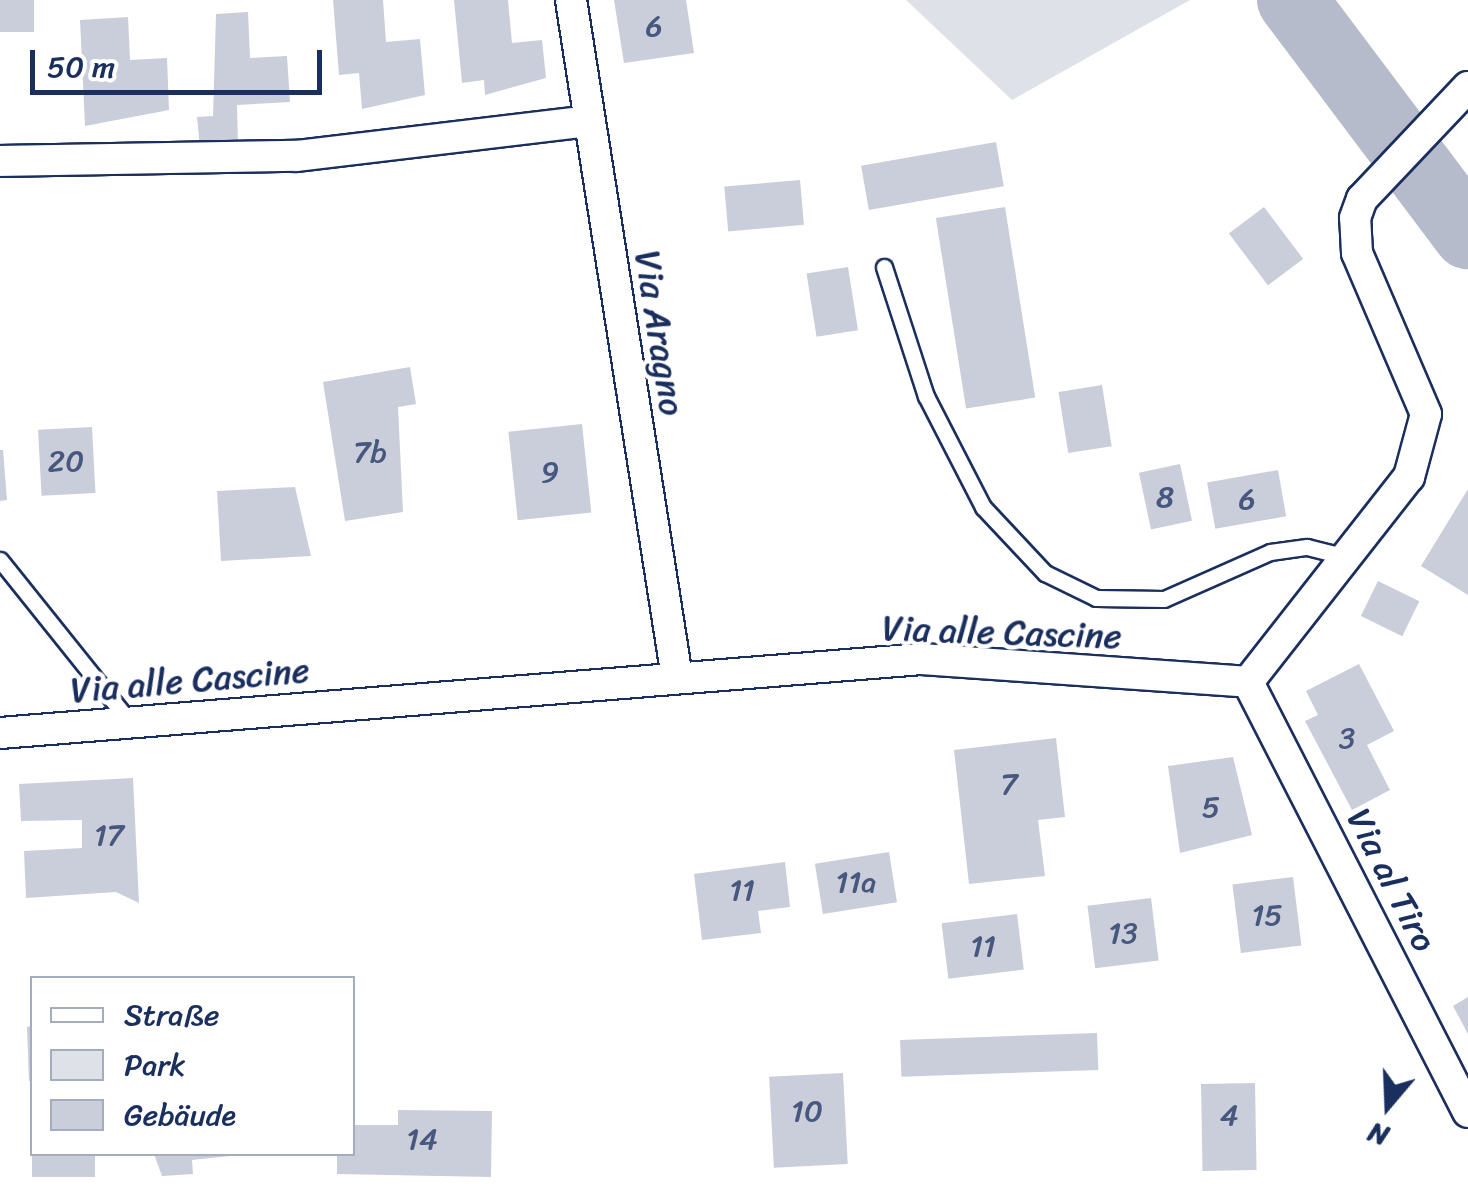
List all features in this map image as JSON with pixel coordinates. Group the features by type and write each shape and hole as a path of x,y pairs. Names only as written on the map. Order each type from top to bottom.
{"street":[{"name":"Via Aragno","path":"571,0 677,678"},
{"path":"1248,682 1409,477 1426,414 1358,253 1362,199 1462,92"},
{"path":"0,161 296,156 588,121"},
{"name":"Via alle Cascine","path":"0,733 922,660 1248,682"},
{"name":"Via al Tiro","path":"1248,682 1468,1112"}],"lane":[{"path":"884,267 926,396 983,507 1045,574 1096,598 1164,598 1270,552 1307,547 1344,556"},
{"path":"0,560 130,722"}],"green space":[{"path":"906,0 1190,0 1012,100"}],"building":[{"path":"0,0 34,0 34,32 0,32"},
{"path":"333,0 383,0 386,42 420,39 425,95 362,109 359,73 339,75"},
{"path":"454,0 508,0 512,43 542,40 546,78 485,95 484,80 462,83"},
{"path":"614,0 686,0 694,53 624,63"},
{"path":"248,12 250,58 287,56 290,102 237,105 238,145 200,148 197,117 213,116 216,14"},
{"path":"128,17 130,60 167,58 169,110 85,126 80,20"},
{"path":"996,142 1004,186 869,210 861,166"},
{"path":"800,180 804,225 728,231 724,187"},
{"path":"1005,207 1035,398 966,409 936,218"},
{"path":"1264,207 1303,259 1268,285 1229,233"},
{"path":"848,267 858,330 817,337 807,274"},
{"path":"410,367 416,404 398,407 403,512 345,521 323,382"},
{"path":"1102,385 1112,446 1068,453 1059,392"},
{"path":"582,424 591,513 518,520 508,432"},
{"path":"92,427 95,493 42,496 38,430"},
{"path":"0,450 7,500 0,501"},
{"path":"1180,464 1192,521 1151,529 1139,473"},
{"path":"1278,470 1286,516 1215,529 1207,483"},
{"path":"295,487 311,556 221,561 217,491"},
{"path":"1468,489 1468,595 1421,566"},
{"path":"1378,581 1419,601 1402,636 1361,616"},
{"path":"1359,664 1394,731 1367,745 1390,790 1352,810 1305,721 1318,715 1306,691"},
{"path":"1056,738 1065,817 1038,820 1045,876 969,884 954,750"},
{"path":"1233,757 1252,835 1180,853 1168,766"},
{"path":"133,778 139,903 116,892 26,898 24,851 82,848 82,820 21,821 19,784"},
{"path":"889,852 897,902 823,914 815,864"},
{"path":"785,862 790,907 758,911 761,933 702,940 694,874"},
{"path":"1293,877 1301,945 1241,953 1232,884"},
{"path":"1151,898 1159,961 1095,968 1087,906"},
{"path":"1017,914 1024,970 948,979 942,923"},
{"path":"1468,997 1468,1034 1453,1006"},
{"path":"30,1026 30,1081 29,1081"},
{"path":"1097,1033 1098,1070 901,1077 900,1040"},
{"path":"843,1073 848,1164 774,1168 769,1077"},
{"path":"1255,1083 1257,1170 1203,1171 1201,1084"},
{"path":"398,1110 492,1111 491,1177 337,1174 337,1156 355,1156 355,1125 398,1125"},
{"path":"32,1156 95,1156 95,1177 32,1177"},
{"path":"155,1156 230,1156 192,1160 193,1174 162,1176"}],"waterway":[{"path":"1292,0 1468,234"}]}
